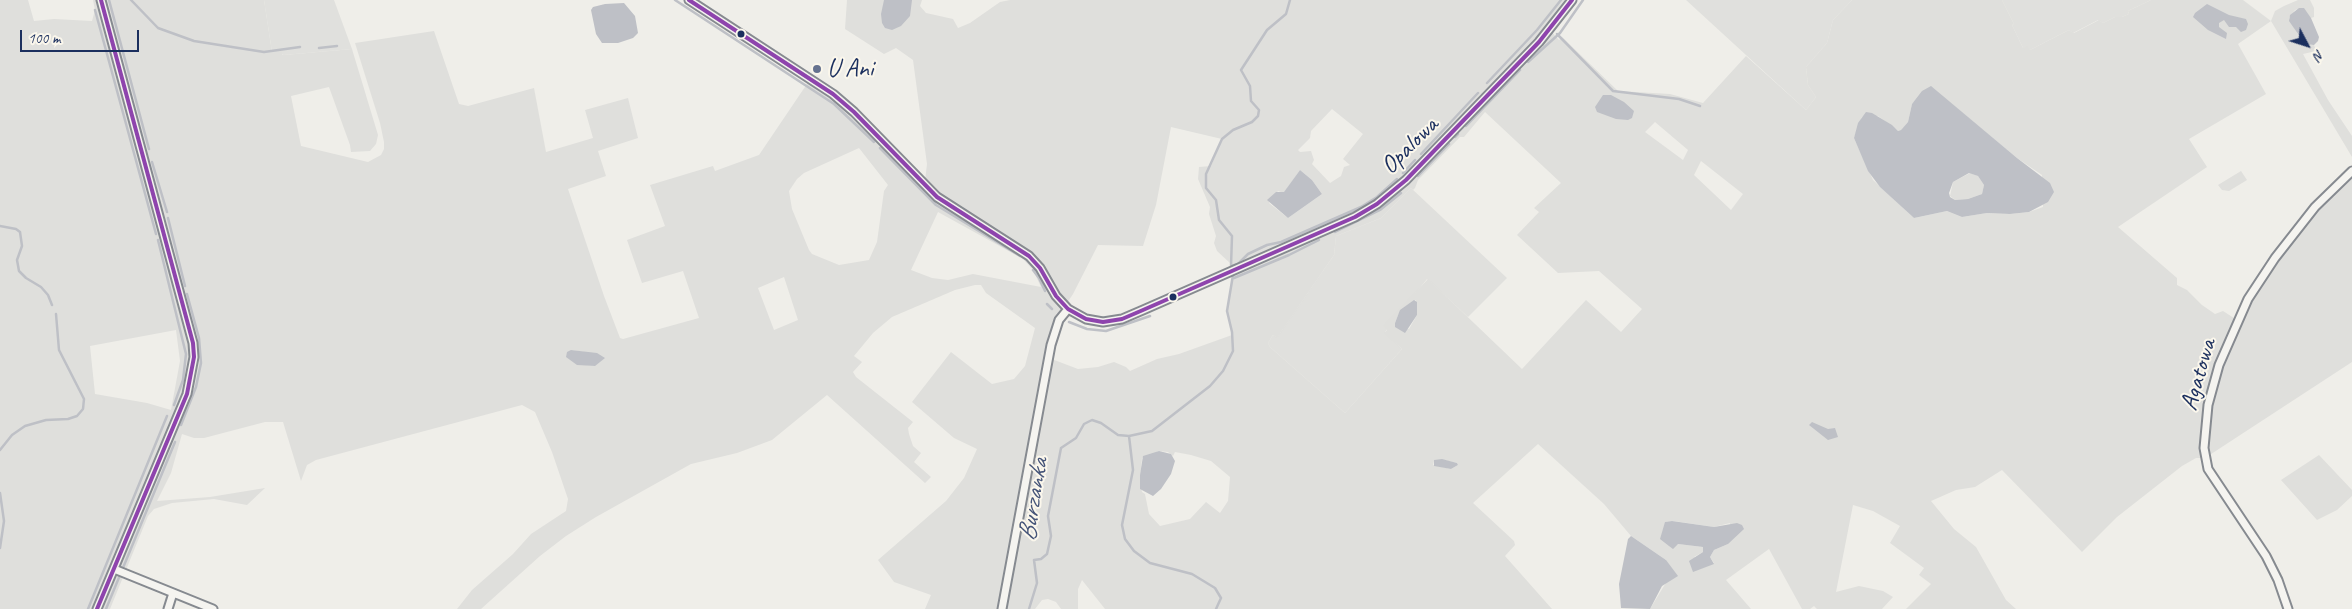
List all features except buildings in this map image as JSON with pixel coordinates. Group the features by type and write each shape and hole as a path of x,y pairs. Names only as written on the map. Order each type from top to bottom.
{"street":[{"path":"97,609 187,394 194,357 193,343 101,0"},
{"path":"689,0 833,94 854,112 937,197 1029,256 1043,272 1056,296 1068,309 1058,320 1051,345 1002,609"},
{"name":"Opalowa","path":"1068,309 1092,321 1116,320 1355,217 1390,194 1539,42 1572,0"},
{"name":"Agatowa","path":"2288,609 2270,563 2208,469 2204,448 2207,414 2219,365 2248,299 2275,258 2315,207 2352,171"},
{"path":"114,569 213,609"},
{"path":"168,609 173,593"}],"shaded area":[{"path":"0,0 28,0 34,21 54,19 92,21 95,10 93,0 264,0 272,52 282,51 282,55 284,55 352,49 378,135 376,144 370,151 351,152 329,87 291,96 301,146 368,162 381,155 384,149 384,142 380,123 355,43 434,31 459,104 468,106 534,88 546,152 593,138 585,110 628,98 638,138 598,151 606,176 568,189 604,296 620,338 623,339 699,318 683,271 642,283 627,240 665,226 650,185 713,166 715,171 759,155 811,78 925,181 927,164 913,60 896,48 884,54 845,29 847,0 922,0 920,6 926,13 953,19 958,28 970,23 1000,2 1010,0 1572,0 1550,30 1559,40 1562,37 1618,91 1670,94 1703,103 1746,56 1806,110 1816,97 1808,85 1806,67 1827,43 1833,20 1852,0 2002,0 2023,48 2028,46 2030,50 2069,30 2074,33 2099,20 2103,23 2115,17 2122,17 2129,14 2128,11 2151,0 2243,0 2271,21 2238,44 2266,94 2189,139 2207,167 2118,227 2177,278 2177,285 2187,290 2202,305 2215,314 2223,311 2237,320 2248,299 2315,207 2352,171 2352,362 2205,458 2196,458 2182,466 2117,517 2082,552 2002,470 1975,487 1956,490 1931,501 1954,529 1976,547 2006,600 2016,609 1906,609 1931,584 1919,575 1924,568 1890,543 1900,526 1873,511 1853,505 1836,592 1859,586 1883,591 1893,597 1882,609 1817,609 1814,606 1810,609 1802,609 1769,549 1726,580 1751,609 1650,609 1667,581 1666,560 1631,536 1604,504 1538,444 1473,503 1514,541 1515,545 1505,556 1552,609 1105,609 1082,580 1078,589 1078,609 1061,609 1056,602 1048,599 1042,600 1035,609 925,609 931,595 894,582 878,560 946,501 964,478 977,449 954,438 912,402 951,352 992,384 1014,379 1025,366 1035,328 986,293 981,285 975,285 955,290 892,317 873,333 854,356 862,362 853,372 856,377 913,422 908,428 909,434 913,446 921,453 914,462 931,477 925,483 827,395 772,440 737,453 691,464 596,517 566,536 540,556 481,609 457,609 472,590 513,554 531,534 566,511 568,499 552,452 535,412 522,405 316,460 307,465 301,481 283,422 265,422 204,438 194,438 182,434 171,473 157,501 210,497 265,488 247,505 214,499 172,503 154,509 148,516 110,609 0,609","holes":["1931,87 2017,158 2042,175 2043,207 2029,212 2010,214 1987,213 1962,217 1947,211 1914,218 1873,180 1854,138 1862,117 1878,116 1898,131 1908,122 1912,104","1332,109 1363,134 1343,159 1350,165 1344,167 1341,176 1330,183 1312,164 1314,160 1311,151 1300,152 1298,150 1310,138 1311,131","1485,112 1561,183 1534,208 1539,212 1517,235 1558,273 1599,271 1642,309 1621,332 1586,300 1522,369 1428,279 1383,326 1387,330 1384,333 1402,349 1345,413 1270,347 1268,343 1273,335 1277,338 1334,255 1336,236 1381,218 1411,188 1413,190 1415,188 1418,180 1460,137 1464,137","1655,122 1688,150 1683,160 1645,132","1171,127 1222,139 1211,166 1199,167 1198,179 1210,207 1209,214 1216,236 1214,243 1217,251 1231,264 1233,278 1227,311 1232,335 1179,354 1157,359 1130,371 1126,367 1114,362 1098,367 1078,369 1049,358 1065,306 1098,245 1143,246 1156,205","859,148 888,185 884,191 877,242 869,260 839,265 812,254 792,209 789,191 797,179 804,173","1701,161 1743,194 1731,210 1694,175","1300,170 1312,180 1322,194 1288,218 1269,203 1278,191 1284,193","938,212 1023,259 1033,270 1041,287 973,274 948,280 932,278 911,270","784,277 798,320 774,330 758,288","1416,300 1417,315 1409,329 1395,323 1400,310","176,330 180,361 171,410 147,403 95,394 90,346","571,350 591,353 595,366 586,365","1159,451 1168,452 1173,456 1175,452 1211,461 1230,477 1228,501 1220,513 1206,502 1190,519 1160,526 1149,514 1145,494 1142,492 1140,479 1142,458","1444,460 1457,463 1458,465 1451,469 1433,465 1434,461","1673,521 1714,527 1730,523 1728,544 1714,550 1710,557 1714,563 1694,557 1703,552 1703,547 1678,544 1665,522"]},
{"path":"264,0 334,0 352,49 284,55 272,52"},
{"path":"884,0 912,0 910,16 901,26 892,30 885,28 882,23 881,14"},
{"path":"1686,0 1852,0 1833,20 1827,43 1806,67 1808,85 1816,97 1806,110"},
{"path":"2002,0 2151,0 2128,11 2129,14 2122,17 2115,17 2103,23 2098,20 2073,33 2069,30 2030,50 2023,48"},
{"path":"2298,0 2310,0 2314,8 2314,17 2311,18 2302,8 2295,10 2289,18 2301,40 2305,44 2314,45 2316,51 2303,54 2328,100 2352,136 2352,157 2271,21 2275,11"},
{"path":"624,3 635,16 638,33 633,38 618,43 602,43 596,34 591,10 593,7 605,4"},
{"path":"2207,4 2229,15 2246,19 2248,24 2246,30 2241,32 2236,27 2229,27 2224,20 2219,23 2219,27 2227,33 2226,39 2208,30 2193,17 2195,13"},
{"path":"2299,8 2304,8 2311,18 2319,37 2314,45 2305,44 2289,21 2290,15"},
{"path":"1931,86 2050,183 2054,192 2048,202 2029,212 2010,214 1987,213 1962,217 1947,211 1914,218 1880,187 1868,171 1854,138 1858,123 1866,112 1872,113 1892,125 1898,131 1901,130 1908,122 1912,104 1922,91","holes":["1969,173 1978,176 1984,185 1982,194 1968,199 1955,200 1950,197 1949,193 1953,182"]},
{"path":"1603,95 1611,95 1624,102 1634,111 1632,118 1628,120 1616,119 1597,112 1595,107"},
{"path":"1300,170 1312,180 1322,194 1288,218 1267,200 1276,192 1284,192"},
{"path":"2241,171 2247,180 2229,191 2222,190 2218,185"},
{"path":"1970,173 1978,176 1984,185 1982,194 1968,199 1955,200 1950,196 1953,182"},
{"path":"1411,188 1507,278 1468,317 1427,279 1385,332 1402,349 1345,413 1270,347 1268,343 1273,335 1277,337 1334,255 1336,236 1381,218"},
{"path":"1414,300 1417,302 1417,315 1405,333 1395,327 1395,323 1400,310"},
{"path":"571,350 597,353 605,358 595,366 577,365 566,357 567,352"},
{"path":"1812,422 1828,429 1835,428 1838,437 1828,440 1809,425"},
{"path":"1159,451 1171,454 1175,461 1171,474 1161,489 1153,496 1140,489 1140,475 1143,456"},
{"path":"2319,455 2352,490 2352,496 2337,510 2317,520 2281,480"},
{"path":"1442,459 1457,463 1458,465 1451,469 1434,466 1434,460"},
{"path":"1672,521 1714,527 1737,523 1742,525 1744,529 1728,544 1714,550 1710,557 1714,564 1693,572 1689,561 1703,552 1703,547 1678,544 1673,549 1660,539 1665,522"},
{"path":"1631,536 1666,560 1678,576 1662,586 1650,609 1621,608 1619,584 1628,539"}],"waterway":[{"path":"109,0 149,149"},
{"path":"131,0 158,28 194,41 264,52 300,47"},
{"path":"675,0 834,104 874,142"},
{"name":"Burzanka","path":"1290,0 1286,14 1267,30 1241,70 1250,86 1251,101 1259,110 1258,116 1252,122 1233,130 1222,139 1206,174 1206,188 1216,200 1219,220 1232,236 1231,266 1238,264 1248,254 1267,245 1281,242 1361,207 1377,197 1397,179"},
{"path":"1487,83 1537,30 1561,0"},
{"path":"1528,62 1560,33 1583,0"},
{"path":"95,10 156,234"},
{"path":"1557,34 1613,91 1679,99 1700,106"},
{"path":"319,48 337,46"},
{"path":"1466,126 1520,70"},
{"path":"1421,154 1478,93"},
{"path":"1455,137 1458,134"},
{"path":"1418,176 1449,144"},
{"path":"880,148 936,205 1020,256"},
{"path":"1403,173 1415,160"},
{"path":"152,162 167,212"},
{"path":"1335,232 1380,210 1401,193"},
{"path":"168,218 185,286"},
{"path":"0,226 16,229 20,232 22,246 17,260 19,271 26,278 41,287 48,295 52,305"},
{"path":"158,240 186,354 183,380 174,405"},
{"path":"1234,278 1319,240"},
{"path":"1033,270 1045,291"},
{"name":"Burzanka","path":"1029,609 1037,583 1034,560 1041,559 1047,554 1051,536 1048,516 1061,448 1076,438 1084,424 1092,420 1101,423 1118,435 1129,436 1152,431 1210,386 1223,371 1233,351 1232,332 1227,311 1233,275"},
{"path":"181,425 196,387 201,363 199,338 187,294"},
{"path":"1047,304 1052,309"},
{"path":"0,450 12,435 25,426 46,420 68,419 77,416 83,409 84,399 59,350 56,314"},
{"path":"1069,322 1087,329 1106,331 1150,316"},
{"path":"88,609 167,416"},
{"path":"1129,436 1133,470 1122,525 1125,539 1134,551 1150,563 1192,574 1215,588 1221,598 1216,609"},
{"path":"106,609 175,442"},
{"path":"0,493 4,521 0,548"}],"transit line":[{"path":"97,609 187,394 194,357 193,343 101,0"},
{"path":"689,0 833,94 854,112 937,197 1029,256 1040,268 1056,296 1068,309 1086,319 1103,322 1122,319 1143,310 1355,217 1377,204 1406,180 1539,42 1572,0"}],"place":[{"name":"U Ani","path":"817,69"}]}
